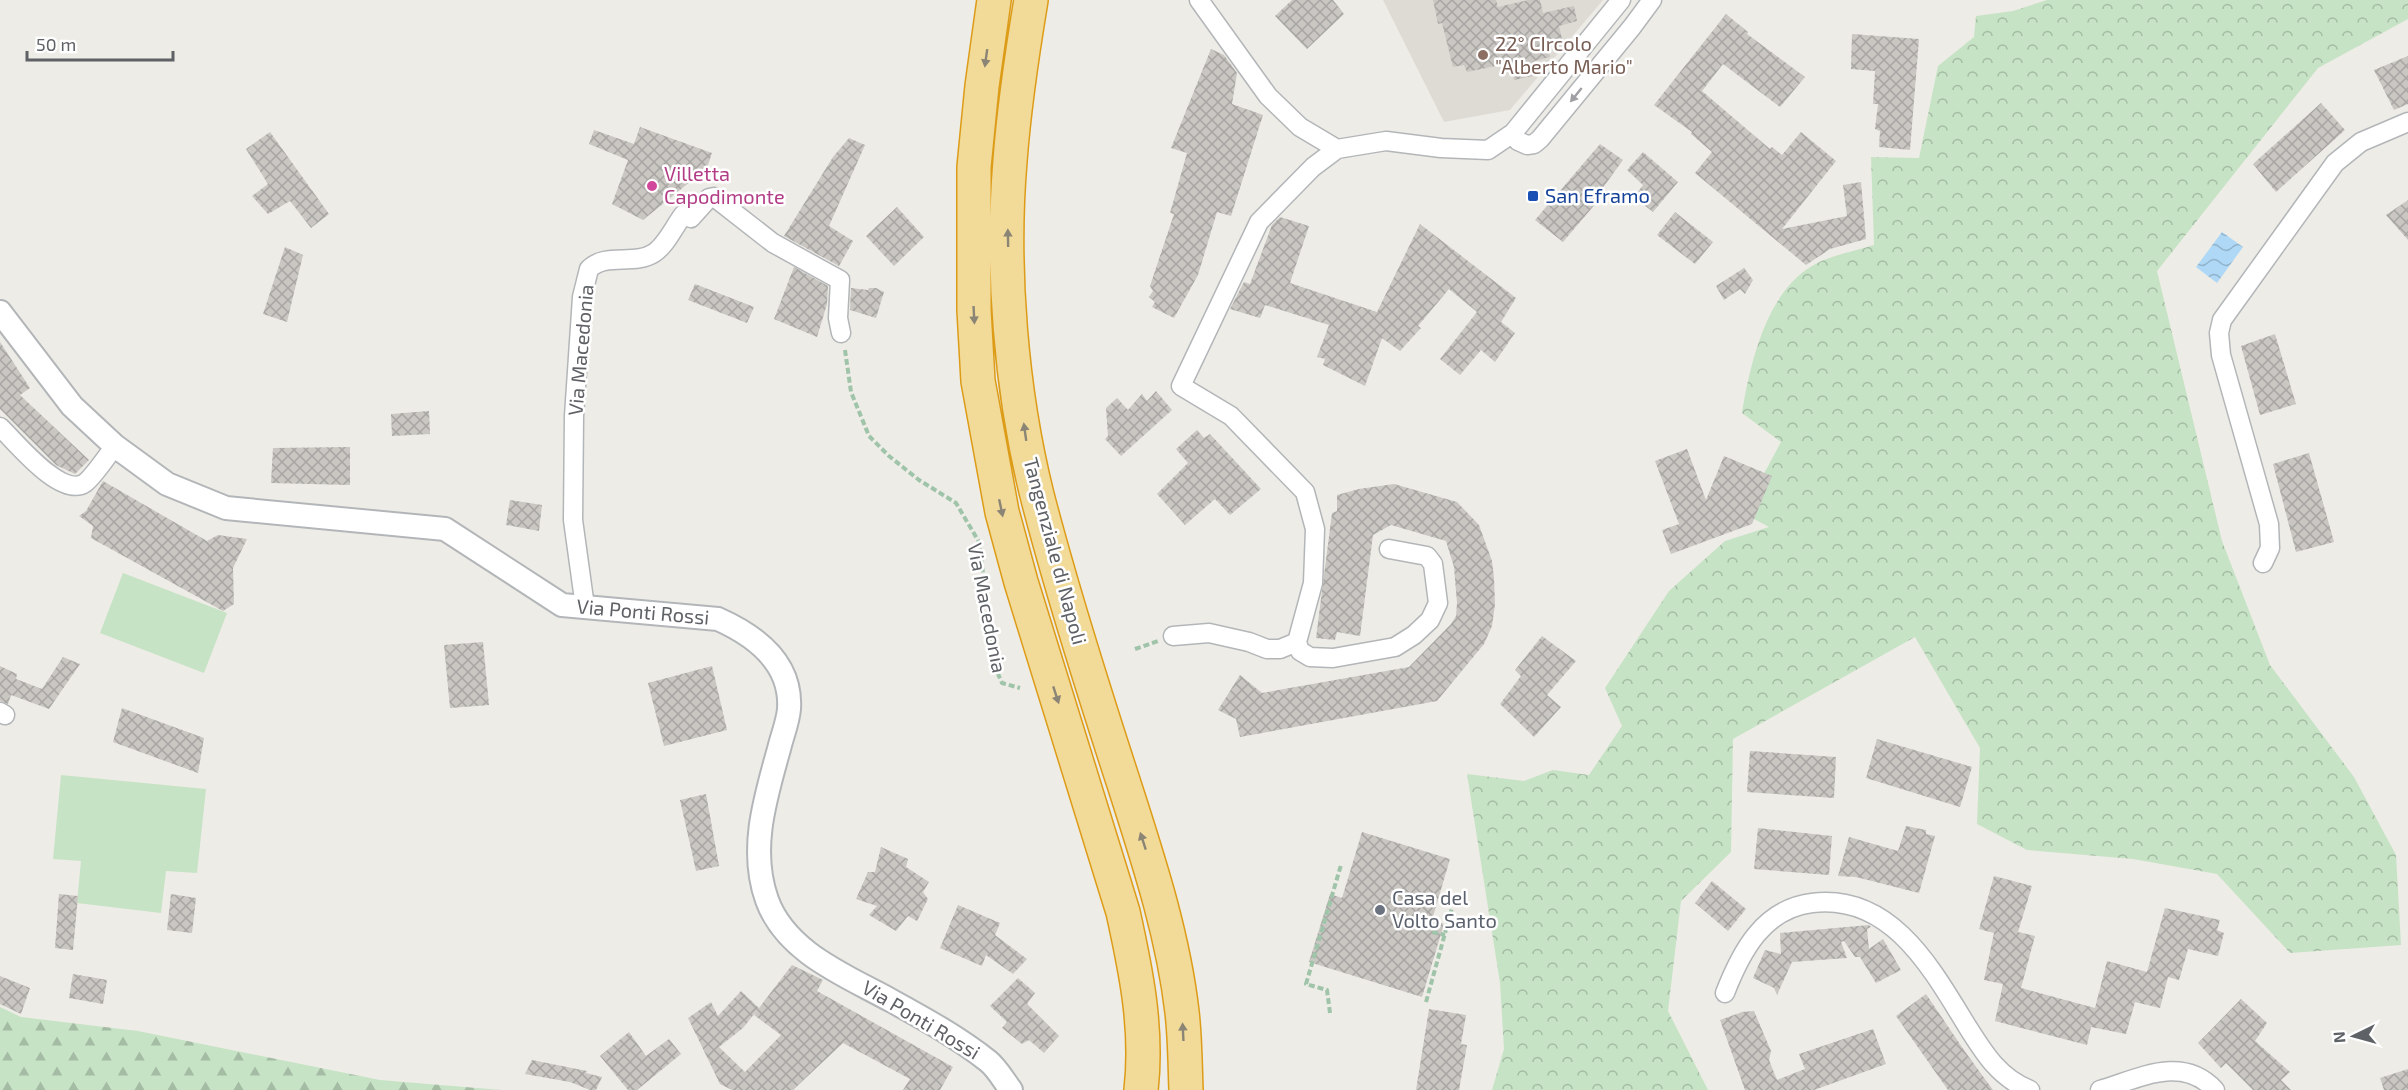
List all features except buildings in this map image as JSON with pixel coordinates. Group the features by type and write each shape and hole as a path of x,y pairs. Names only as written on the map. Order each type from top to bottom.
{"highway":[{"name":"Tangenziale di Napoli","path":"994,0 981,86 974,167 974,310 978,381 1002,512 1123,912 1135,965 1144,1027 1141,1090"},
{"name":"Tangenziale di Napoli","path":"1031,0 1017,88 1008,194 1009,302 1026,443 1037,494 1084,656 1149,860 1166,925 1182,1012 1186,1090"}],"street":[{"path":"1199,0 1268,96 1300,127 1337,150"},
{"path":"1389,549 1427,556 1433,564 1438,603 1430,620 1414,635 1395,647 1333,658 1310,657 1300,651 1297,642 1313,583 1315,529 1305,492 1231,416 1181,386 1259,222 1313,167 1337,150 1386,141 1441,148 1488,150 1513,133 1621,0"},
{"path":"1513,133 1518,141 1527,146 1540,139 1652,0"},
{"path":"2264,563 2270,548 2269,524 2223,364 2219,341 2220,327 2228,310 2335,163 2361,142 2408,122"},
{"name":"Via Macedonia","path":"585,607 573,519 574,416 582,297 589,269 603,261 645,258 653,254 660,248 683,215 691,218 709,198 714,196 773,243 840,280 837,309 841,333"},
{"name":"Via Ponti Rossi","path":"0,312 72,406 115,446 167,484 226,508 445,529 562,605 718,619 740,628 760,642 778,664 786,683 789,709 760,820 759,867 768,904 791,938 801,948 828,966 943,1030 991,1063 1011,1090"},
{"path":"0,427 51,477 62,484 73,486 85,483 115,446"},
{"path":"1173,636 1209,633 1267,649 1280,649 1297,642"},
{"path":"1725,993 1746,946 1757,932 1773,919 1798,906 1818,902 1837,903 1863,910 1892,925 1905,937 1933,972 1989,1059 2007,1078 2030,1090"},
{"path":"2100,1090 2149,1074 2173,1071 2187,1072 2215,1090"}],"path":[{"name":"Via Macedonia","path":"841,333 849,366 851,392 869,436 889,456 919,480 956,503 979,542 995,667 1002,683 1020,688"},
{"path":"1330,1013 1327,990 1306,984 1341,866"},
{"path":"1426,1002 1452,908"},
{"path":"1432,932 1444,935"}],"shaded area":[{"name":"22° CIrcolo \"Alberto Mario\"","path":"1383,0 1603,0 1510,110 1444,122"}],"green space":[{"path":"2047,0 2408,0 2408,19 2318,68 2157,271 2222,541 2270,665 2354,777 2396,855 2401,945 2290,953 2217,874 2133,859 2027,850 1977,824 1980,748 1915,637 1733,739 1731,852 1681,901 1668,1011 1708,1090 1492,1090 1504,1049 1500,983 1467,774 1524,781 1553,770 1589,775 1622,726 1605,688 1669,591 1725,541 1769,527 1743,513 1781,442 1742,413 1756,352 1772,311 1796,278 1818,262 1874,245 1871,157 1919,158 1938,66 1974,37 1976,16 2013,11"},
{"path":"123,573 227,613 204,673 100,633"},
{"path":"61,775 206,789 197,873 166,871 161,913 77,903 81,861 53,859"},
{"path":"0,1007 21,1017 138,1031 380,1080 501,1090 0,1090"}],"water":[{"path":"2222,232 2243,247 2217,283 2196,267"}],"place":[{"name":"22° CIrcolo \"Alberto Mario\"","path":"1483,55"},
{"name":"Villetta Capodimonte","path":"652,186"},
{"name":"San Eframo","path":"1533,196"},
{"name":"Casa del Volto Santo","path":"1380,910"}]}
